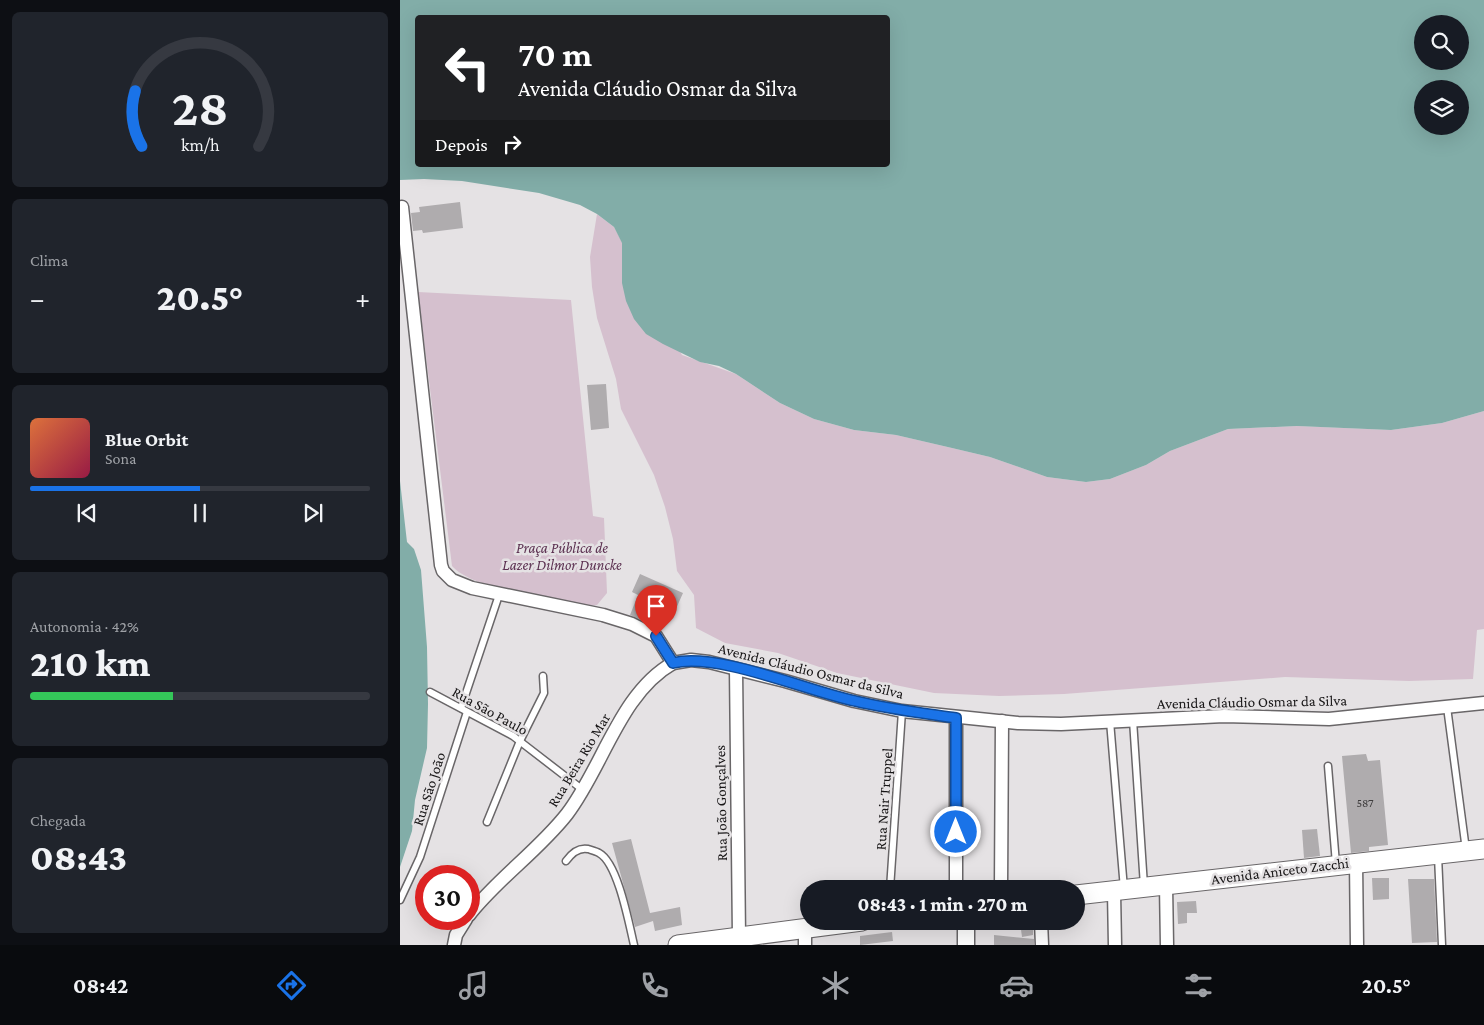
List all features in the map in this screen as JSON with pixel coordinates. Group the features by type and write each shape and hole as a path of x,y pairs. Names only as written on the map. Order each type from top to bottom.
{"main road":[{"name":"Avenida Aniceto Zacchi","path":"1085,894 1475,850"},
{"path":"678,945 739,937 805,938 832,930"}],"street":[{"path":"402,207 440,560 443,571 452,580 465,586 632,624 656,636 673,663"},
{"name":"Avenida Cláudio Osmar da Silva","path":"673,663 700,660 845,699 902,711 956,718 1061,724 1224,716 1329,719 1484,703"},
{"name":"Rua Beira Rio Mar","path":"480,904 557,825 583,790 640,691 657,674 673,663"},
{"name":"Rua João Gonçalves","path":"736,669 739,937"},
{"path":"956,718 956,880"},
{"path":"1001,880 1002,721"},
{"path":"1356,862 1357,945"},
{"path":"1166,884 1167,945"},
{"path":"1115,945 1119,891"},
{"path":"454,945 459,930"},
{"path":"966,930 966,945"},
{"path":"1041,930 1042,945"}],"lane":[{"name":"Rua São João","path":"400,900 413,875 426,840 500,595"},
{"path":"487,822 520,741 544,693 543,676"},
{"name":"Rua São Paulo","path":"430,692 520,741 583,790"},
{"path":"1447,707 1475,850"},
{"name":"Rua Nair Truppel","path":"891,880 902,711"},
{"path":"1133,720 1144,888"},
{"path":"1110,721 1119,891"},
{"path":"1328,766 1336,865"},
{"path":"566,861 572,852 584,848 600,853 610,866 625,906 634,945"},
{"path":"1438,855 1442,945"}],"green space":[{"path":"597,214 614,227 682,355 736,374 780,403 814,419 854,430 896,435 990,457 1047,477 1086,482 1110,479 1146,465 1170,451 1228,429 1297,426 1391,430 1442,423 1484,411 1484,629 1477,630 1473,679 1409,681 1285,677 1064,694 999,696 934,693 837,673 778,653 725,643 696,628 694,595 677,571 673,539 665,507 654,475 621,409 616,379 597,318 590,257"},
{"name":"Praça Pública de Lazer Dilmor Duncke","path":"418,292 571,300 593,516 604,518 607,593 597,605 588,606 536,597 496,587 477,581 452,566"}],"water":[{"path":"400,0 1484,0 1484,411 1442,423 1391,430 1297,426 1228,429 1170,451 1146,465 1110,479 1086,482 1047,477 990,457 896,435 854,430 814,419 780,403 736,374 719,366 700,362 663,344 646,334 634,319 626,301 622,283 622,243 614,227 597,214 580,205 539,193 462,181 400,180"},
{"path":"400,481 407,542 414,549 421,570 427,647 428,704 427,748 415,800 412,831 400,867"}],"building":[{"path":"460,202 463,228 423,233 422,230 413,231 411,213 420,212 419,207"},
{"path":"606,384 609,428 591,430 587,385"},
{"path":"640,574 683,593 675,611 670,609 661,628 630,615 638,595 632,592"},
{"path":"1366,754 1368,761 1380,760 1388,845 1369,847 1369,851 1351,853 1342,756"},
{"path":"1317,829 1320,856 1304,858 1302,830"},
{"path":"631,839 650,913 680,907 682,925 655,931 653,921 635,927 612,843"},
{"path":"1372,878 1389,878 1389,899 1373,900"},
{"path":"1408,879 1434,879 1437,942 1412,943"},
{"path":"1196,901 1197,913 1187,913 1187,923 1178,924 1177,902"},
{"path":"1021,930 1033,930 1033,935 1022,937"},
{"path":"892,932 893,941 860,945 860,936"},
{"path":"994,935 1034,939 1034,945 994,945"}],"route":[{"path":"656,636 673,663 700,660 785,681 854,701 902,711 956,718 956,832"}]}
